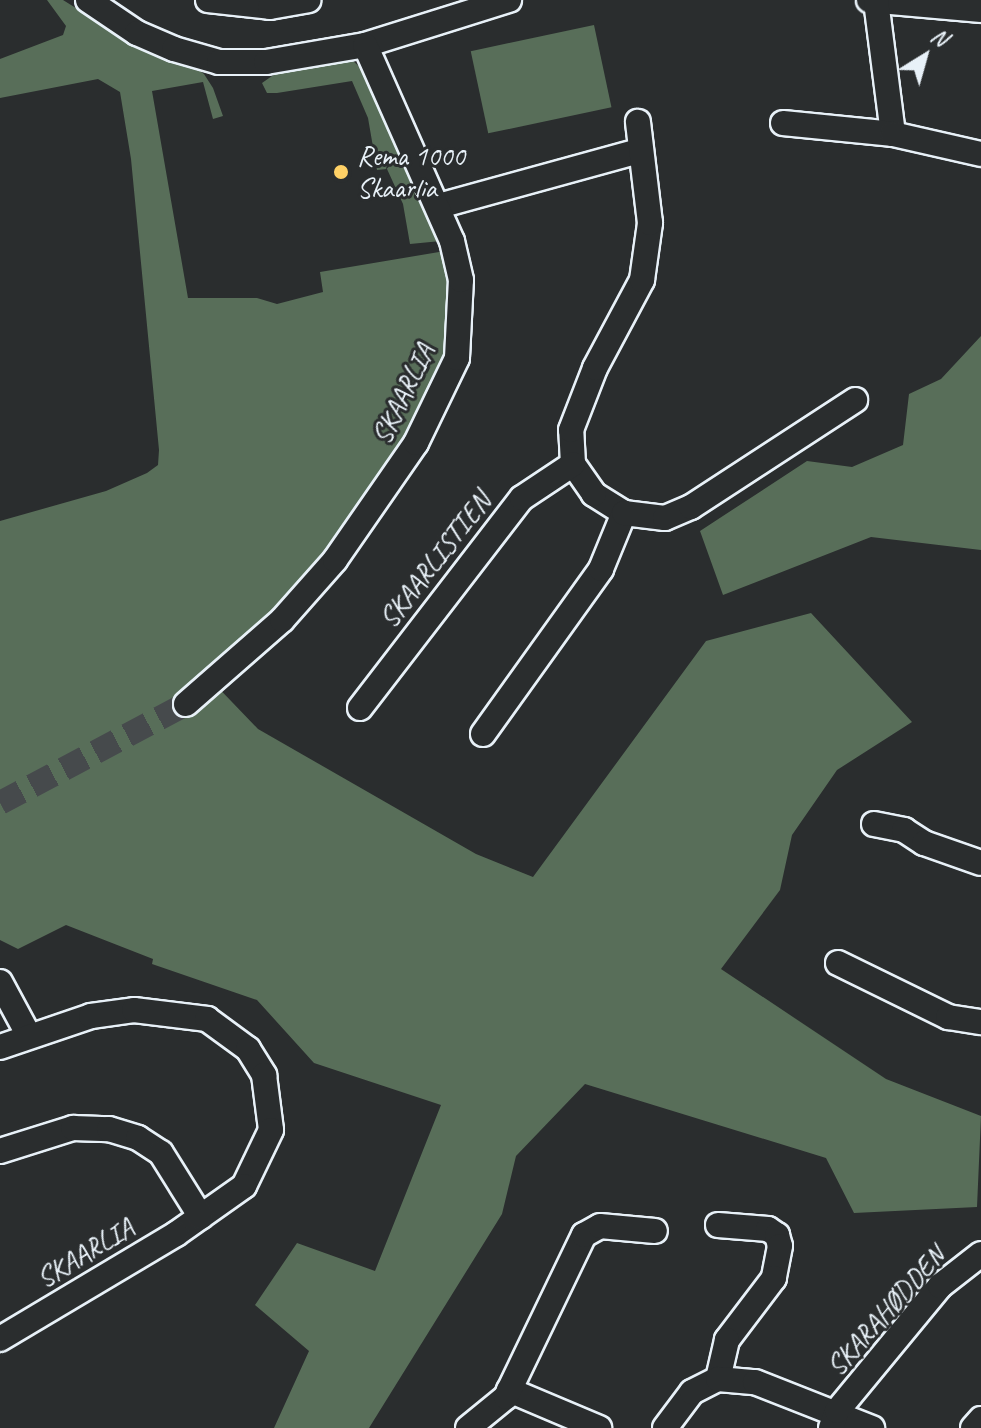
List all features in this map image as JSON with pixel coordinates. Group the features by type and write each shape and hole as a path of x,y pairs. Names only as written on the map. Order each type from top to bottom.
{"street":[{"path":"88,0 137,33 219,62 266,62 365,45 509,0"},
{"path":"208,0 270,7 308,0"},
{"path":"893,134 872,1 981,10"},
{"name":"SKAARLIA","path":"186,704 282,620 335,560 379,500 442,396 457,358 461,293 439,206 365,45"},
{"path":"638,122 639,151 650,223 642,280 577,408 571,430 573,464 594,494 624,513 665,518 691,507 855,400"},
{"path":"783,123 893,134 981,154"},
{"path":"439,206 639,151"},
{"name":"SKAARLISTIEN","path":"360,708 530,489 573,464"},
{"path":"483,734 601,569 624,513"},
{"path":"874,824 904,830 924,843 981,863"},
{"path":"838,963 948,1017 981,1022"},
{"path":"0,982 28,1034"},
{"name":"SKAARLIA","path":"0,1047 28,1034 91,1016 148,1011 207,1019 248,1049 264,1075 271,1130 244,1186 201,1217 0,1339"},
{"path":"0,1151 73,1128 109,1129 138,1138 161,1153 201,1217"},
{"path":"665,1428 692,1392 718,1379 727,1340 774,1278 780,1246 777,1235 768,1229 718,1225"},
{"path":"468,1428 509,1390 521,1357 568,1274 584,1235 600,1226 655,1231"},
{"name":"SKARAHØDDEN","path":"834,1419 940,1286 981,1254"},
{"name":"SKARAHØDDEN","path":"718,1379 755,1382 834,1419 872,1428"},
{"path":"509,1390 599,1428"},
{"path":"973,1428 981,1419"}],"green space":[{"path":"47,0 63,0 140,48 185,60 204,74 213,88 223,116 213,119 203,82 152,91 188,298 257,298 277,304 323,292 320,272 445,251 450,269 449,346 403,446 320,564 208,677 258,729 476,854 533,877 706,641 811,613 912,722 837,770 792,835 780,890 721,969 886,1079 981,1116 977,1207 854,1213 826,1158 585,1084 516,1156 502,1214 369,1428 274,1428 309,1351 255,1305 297,1243 375,1271 441,1105 314,1063 257,1000 152,964 153,959 66,925 18,949 0,940 0,521 106,491 147,473 158,465 159,450 131,159 120,92 98,79 0,98 0,59 63,35 66,26"},
{"path":"594,25 611,107 488,133 471,51"},
{"path":"351,59 364,71 441,241 410,244 403,204 387,169 377,170 368,118 352,81 277,93 267,93 262,83 282,69"},
{"path":"981,336 981,550 871,537 723,595 700,531 807,461 852,467 903,445 909,394 941,379"}],"tunnel":[{"path":"0,803 186,704"}],"place":[{"name":"Rema 1000 Skaarlia","path":"341,172"}]}
